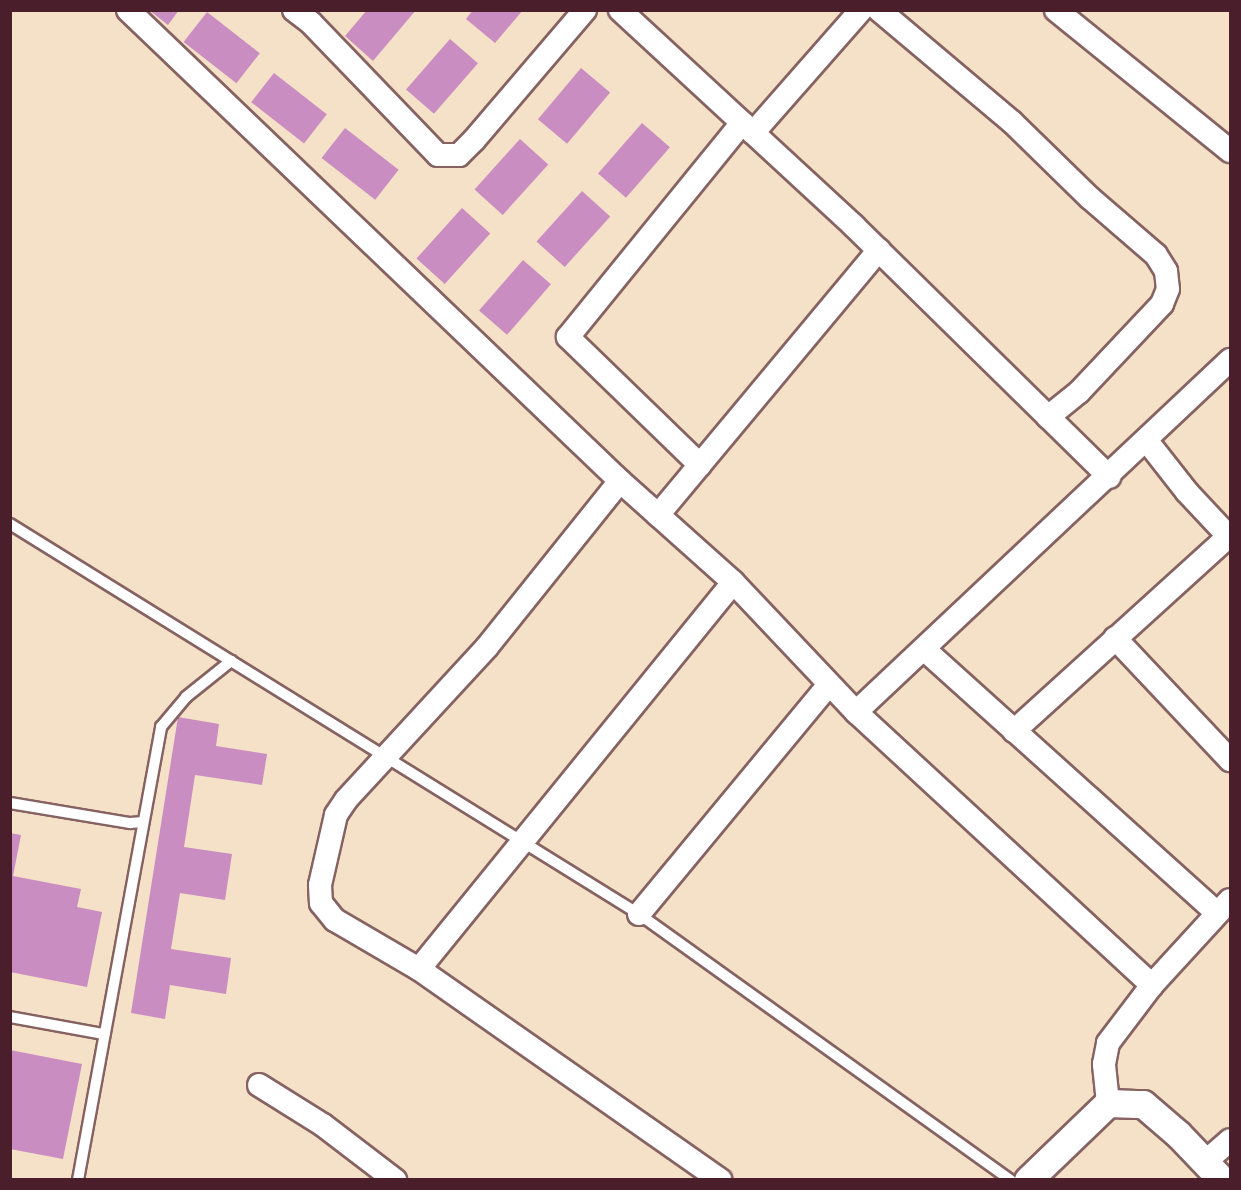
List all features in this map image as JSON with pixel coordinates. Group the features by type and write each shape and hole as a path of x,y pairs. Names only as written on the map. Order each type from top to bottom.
{"street":[{"path":"128,10 620,481 733,582 856,712 1152,985"},
{"path":"309,15 438,155 459,154 585,10"},
{"path":"620,10 879,250 1109,477"},
{"path":"700,465 568,337 748,128 861,10"},
{"path":"879,10 1012,122 1083,191 1156,255 1166,272 1168,289 1162,304 1079,392 1048,417"},
{"path":"1061,12 1230,151"},
{"path":"658,515 879,250"},
{"path":"856,712 1109,477 1230,360"},
{"path":"1014,731 1230,537 1187,492 1147,441"},
{"path":"620,481 487,648 346,800 336,815 320,885 321,903 335,920 419,969 624,1115 720,1179"},
{"path":"419,969 733,582"},
{"path":"1115,638 1230,760"},
{"path":"925,650 1014,731 1224,906 1152,985 1108,1043 1104,1064 1108,1103"},
{"path":"639,914 829,684"},
{"path":"259,1084 323,1125 395,1179"},
{"path":"1028,1179 1108,1103 1143,1104 1178,1134 1214,1171 1230,1140"}],"lane":[{"path":"10,524 639,914 1011,1179"},
{"path":"78,1179 161,726 186,697 231,661"},
{"path":"10,803 130,823 143,822"},
{"path":"10,1017 105,1034"}],"building":[{"path":"149,10 179,10 168,25"},
{"path":"367,10 416,10 373,61 345,36"},
{"path":"473,10 523,10 495,43 466,19"},
{"path":"207,12 260,53 236,83 184,42"},
{"path":"450,39 478,63 434,114 406,90"},
{"path":"581,68 610,92 567,144 538,119"},
{"path":"274,73 327,114 304,143 251,102"},
{"path":"642,123 670,147 626,198 598,174"},
{"path":"345,128 399,170 375,200 322,158"},
{"path":"520,139 548,164 503,215 474,190"},
{"path":"582,191 610,216 565,267 536,242"},
{"path":"462,208 490,233 445,284 416,259"},
{"path":"523,260 551,284 507,335 479,311"},
{"path":"178,717 219,724 216,746 267,754 262,785 195,775 184,847 232,854 225,900 180,893 171,949 231,958 226,994 170,985 165,1019 131,1013"},
{"path":"10,833 21,835 13,876 81,889 77,907 102,912 87,987 10,972"},
{"path":"10,1050 82,1064 63,1159 10,1149"}]}
